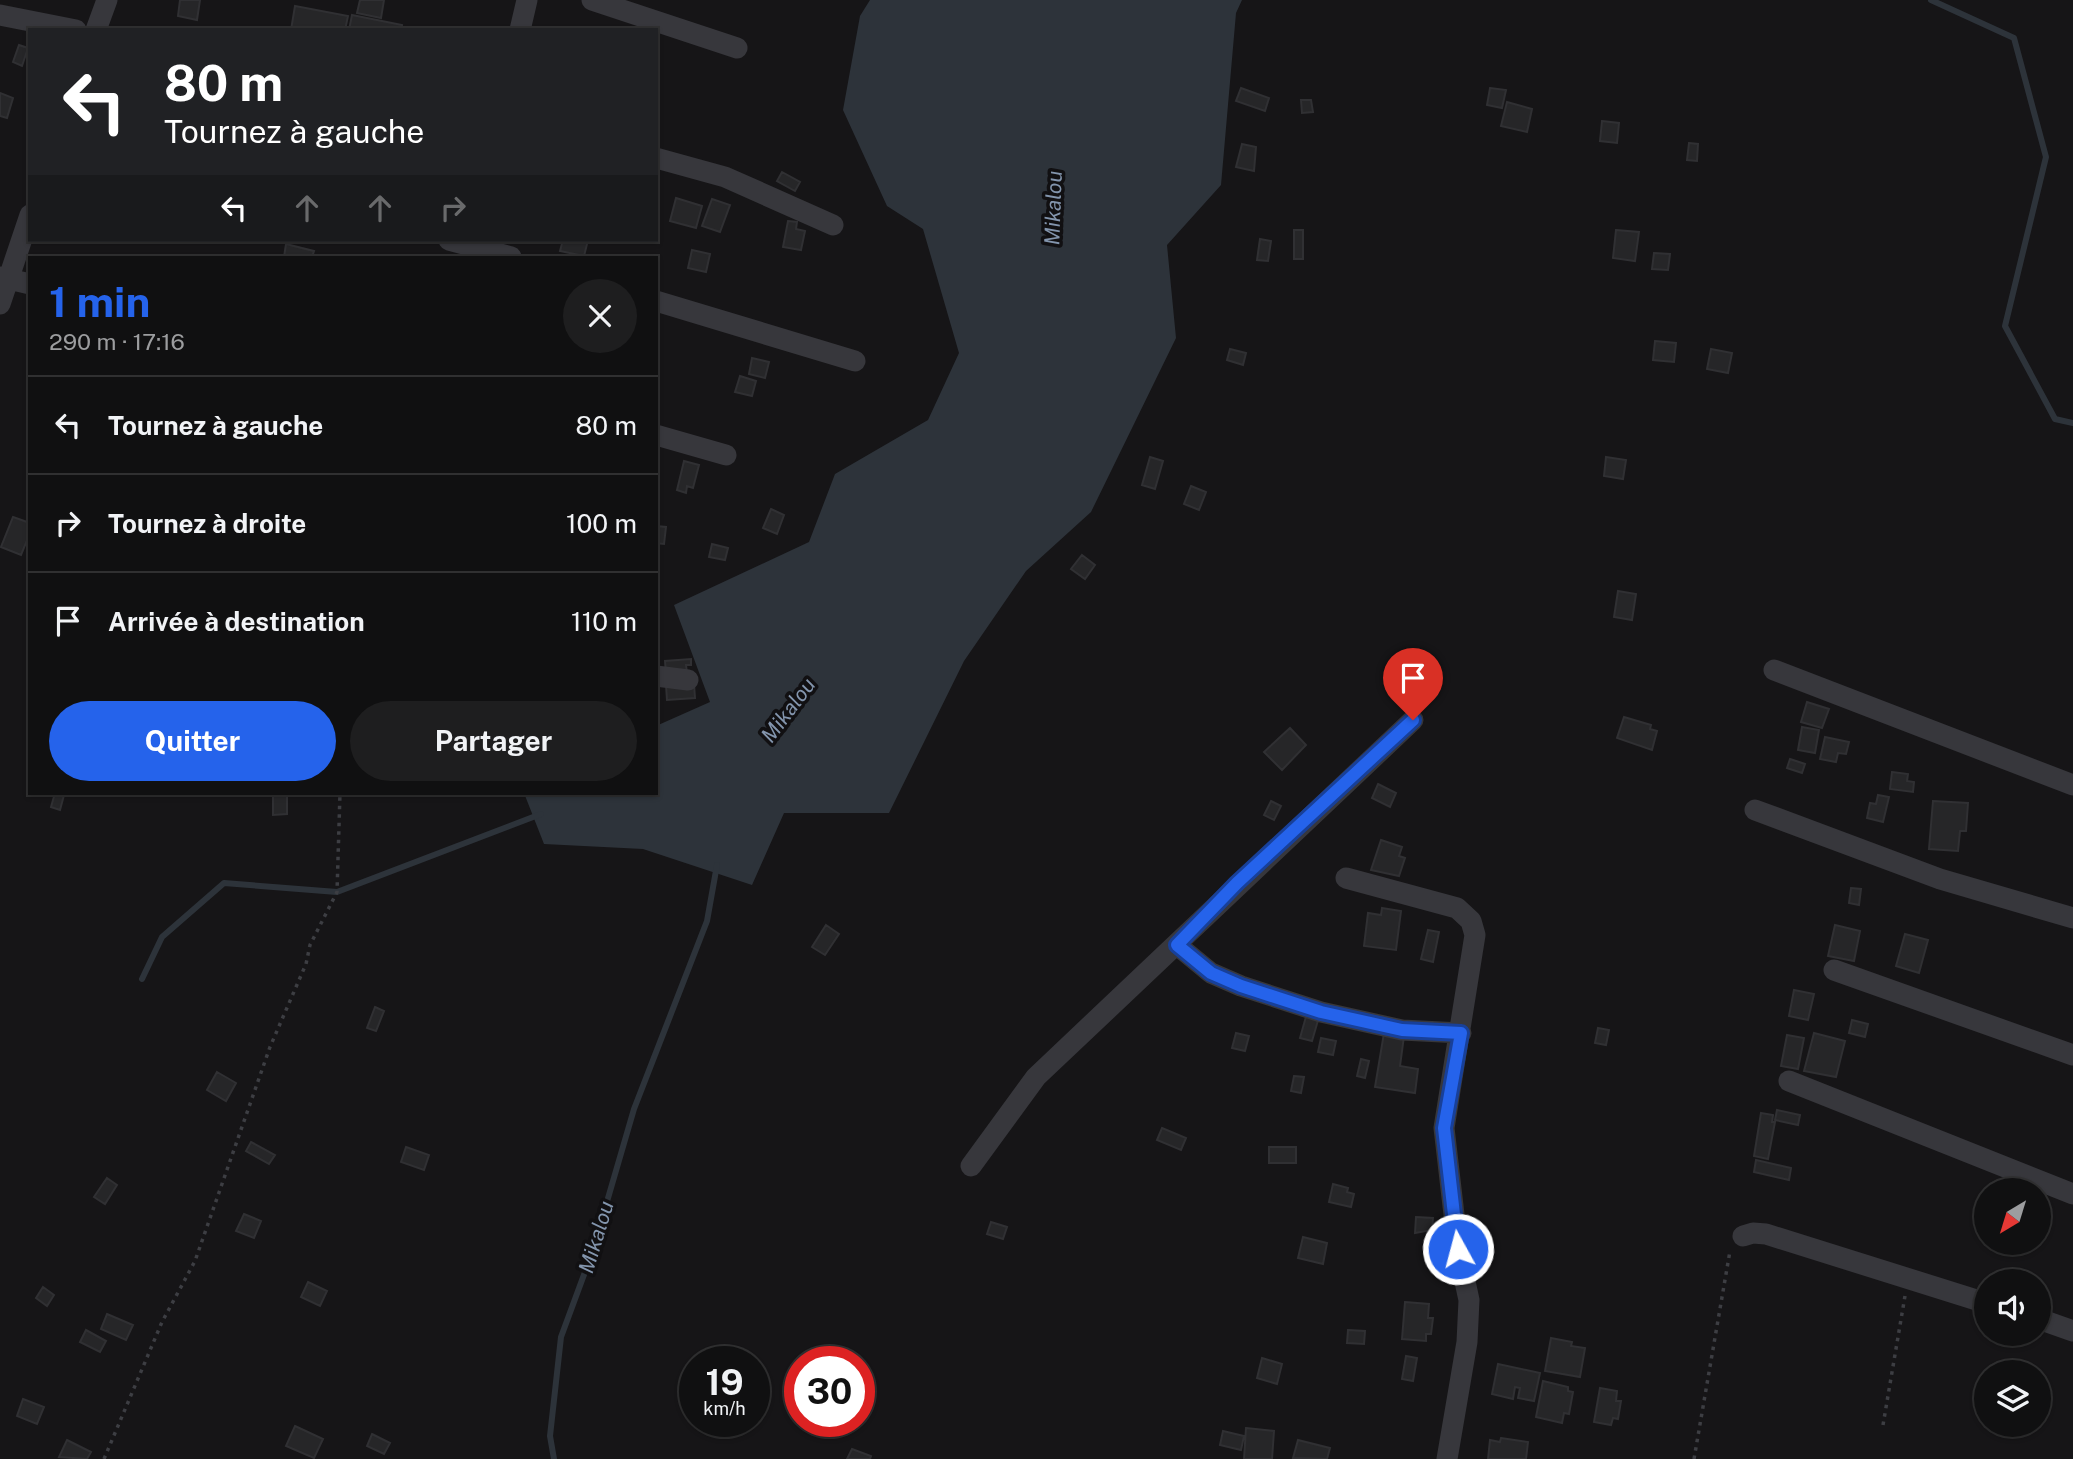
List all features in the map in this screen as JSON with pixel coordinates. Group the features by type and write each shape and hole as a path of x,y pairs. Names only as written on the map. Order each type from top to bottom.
{"street":[{"path":"97,28 107,0"},
{"path":"520,28 527,0"},
{"path":"592,0 737,48"},
{"path":"0,15 66,28"},
{"path":"658,159 725,177 832,225"},
{"path":"0,304 4,278 28,220"},
{"path":"460,245 507,256"},
{"path":"4,278 28,284"},
{"path":"658,302 855,361"},
{"path":"658,436 726,455"},
{"path":"1774,670 2073,785"},
{"path":"658,676 688,680"},
{"path":"971,1166 1036,1077 1177,945 1237,883 1413,720"},
{"path":"1755,810 1940,879 2073,918"},
{"path":"1346,878 1457,908 1471,921 1475,935 1444,1128 1458,1249 1469,1300 1467,1342 1447,1459"},
{"path":"1177,945 1211,973 1241,986 1321,1012 1402,1030 1461,1033"},
{"path":"1834,970 2073,1055"},
{"path":"1789,1081 2073,1194"},
{"path":"1743,1236 1766,1234 1974,1299"},
{"path":"2051,1323 2073,1331"}],"path":[{"path":"104,1459 162,1322 195,1261 270,1047 306,964 310,945 337,892 340,795"},
{"path":"1694,1459 1728,1255 1743,1236"},
{"path":"1883,1425 1908,1280"}],"water":[{"path":"870,0 1242,0 1236,13 1221,185 1167,245 1176,338 1091,512 1026,571 964,661 889,813 784,813 752,885 643,849 544,844 525,795 658,795 658,725 710,702 674,605 809,542 835,474 928,420 959,353 923,229 887,206 843,110 860,16"}],"building":[{"path":"180,0 200,0 197,20 178,16"},
{"path":"360,0 384,0 381,18 357,13"},
{"path":"295,6 348,16 345,28 291,28"},
{"path":"352,15 402,25 401,28 349,28"},
{"path":"19,45 28,48 22,66 13,62"},
{"path":"1241,88 1269,98 1265,111 1236,101"},
{"path":"1490,88 1506,90 1502,108 1487,105"},
{"path":"0,93 13,98 7,118 0,116"},
{"path":"1301,100 1311,100 1313,112 1302,113"},
{"path":"1507,102 1532,109 1527,132 1501,126"},
{"path":"1602,121 1619,123 1617,143 1600,141"},
{"path":"1689,143 1698,144 1697,161 1687,160"},
{"path":"1242,144 1256,147 1254,171 1236,167"},
{"path":"782,172 800,182 795,191 777,181"},
{"path":"676,198 702,206 696,228 670,221"},
{"path":"712,199 730,205 720,232 702,226"},
{"path":"788,221 797,222 796,229 805,231 801,250 783,247"},
{"path":"1294,230 1303,230 1303,259 1294,259"},
{"path":"1616,230 1639,232 1635,261 1613,258"},
{"path":"1260,239 1271,241 1268,261 1257,260"},
{"path":"562,242 588,242 584,256 560,251"},
{"path":"286,244 314,251 312,256 284,256"},
{"path":"692,250 710,254 706,272 688,268"},
{"path":"1654,253 1670,254 1668,270 1652,269"},
{"path":"1655,341 1676,343 1674,362 1653,360"},
{"path":"1230,349 1246,353 1243,365 1227,360"},
{"path":"1711,349 1732,353 1728,373 1707,369"},
{"path":"752,358 769,362 765,378 749,374"},
{"path":"740,376 756,381 752,396 735,392"},
{"path":"1150,457 1163,461 1155,489 1142,485"},
{"path":"1606,457 1626,460 1623,479 1604,476"},
{"path":"684,461 699,465 693,488 687,486 686,493 677,490"},
{"path":"1191,486 1206,492 1199,510 1184,504"},
{"path":"771,509 784,515 777,534 763,528"},
{"path":"13,517 28,522 28,538 21,555 1,547"},
{"path":"658,526 666,527 664,544 658,543"},
{"path":"712,544 728,548 725,560 709,557"},
{"path":"1082,555 1095,565 1085,579 1071,569"},
{"path":"1618,591 1636,594 1632,620 1614,617"},
{"path":"691,659 691,665 686,665 687,673 666,674 665,661"},
{"path":"694,684 695,698 667,700 666,685"},
{"path":"1807,702 1829,709 1822,728 1801,722"},
{"path":"1624,717 1651,725 1650,729 1657,731 1652,750 1617,738"},
{"path":"1802,727 1819,730 1815,753 1798,750"},
{"path":"1290,728 1306,745 1282,770 1264,752"},
{"path":"1825,737 1849,742 1846,754 1838,753 1836,762 1820,759"},
{"path":"1790,759 1805,764 1802,773 1787,768"},
{"path":"1892,772 1908,774 1907,781 1914,782 1913,792 1890,789"},
{"path":"1378,784 1396,793 1390,807 1372,798"},
{"path":"54,795 64,795 60,810 51,807"},
{"path":"273,795 287,795 287,814 273,815"},
{"path":"1878,795 1889,797 1883,822 1867,818 1870,803 1876,804"},
{"path":"1271,801 1281,806 1274,820 1264,815"},
{"path":"1933,801 1968,803 1966,831 1960,831 1958,851 1929,849"},
{"path":"1381,840 1402,847 1399,856 1405,858 1399,876 1371,870"},
{"path":"1851,888 1861,889 1859,905 1849,903"},
{"path":"1382,908 1401,911 1396,950 1364,946 1368,913 1381,915"},
{"path":"826,925 839,934 825,955 812,947"},
{"path":"1835,925 1860,931 1854,961 1828,956"},
{"path":"1428,930 1439,932 1433,962 1421,959"},
{"path":"1905,934 1928,940 1919,973 1896,966"},
{"path":"1794,990 1814,994 1808,1020 1789,1016"},
{"path":"375,1007 384,1011 376,1031 367,1028"},
{"path":"1307,1013 1319,1017 1312,1041 1300,1038"},
{"path":"1852,1020 1868,1024 1865,1037 1849,1033"},
{"path":"1598,1028 1609,1030 1606,1045 1595,1043"},
{"path":"1236,1033 1249,1036 1245,1051 1232,1048"},
{"path":"1384,1033 1404,1036 1400,1066 1418,1069 1415,1093 1375,1087"},
{"path":"1814,1033 1845,1041 1836,1077 1804,1071"},
{"path":"1787,1035 1804,1038 1798,1069 1781,1066"},
{"path":"1321,1038 1336,1041 1333,1055 1318,1052"},
{"path":"1361,1059 1369,1061 1365,1078 1357,1076"},
{"path":"217,1072 236,1083 226,1101 207,1090"},
{"path":"1294,1076 1304,1077 1301,1093 1291,1091"},
{"path":"1777,1110 1800,1115 1798,1125 1775,1120"},
{"path":"1761,1113 1773,1115 1772,1122 1775,1122 1768,1159 1754,1156"},
{"path":"1162,1128 1186,1138 1181,1150 1157,1140"},
{"path":"251,1142 275,1155 269,1164 246,1151"},
{"path":"406,1147 429,1155 424,1170 401,1162"},
{"path":"1269,1147 1296,1147 1296,1163 1269,1163"},
{"path":"1756,1160 1791,1168 1789,1180 1754,1172"},
{"path":"107,1178 117,1185 105,1204 94,1197"},
{"path":"1333,1184 1348,1188 1347,1192 1354,1194 1351,1207 1329,1202"},
{"path":"244,1214 261,1221 254,1238 236,1231"},
{"path":"1416,1217 1433,1218 1432,1230 1415,1233"},
{"path":"991,1222 1007,1227 1003,1239 987,1234"},
{"path":"1303,1237 1327,1243 1323,1264 1298,1258"},
{"path":"308,1282 327,1291 320,1306 301,1297"},
{"path":"43,1287 54,1295 47,1306 36,1298"},
{"path":"1405,1302 1429,1304 1428,1318 1433,1318 1431,1334 1426,1334 1426,1341 1402,1339"},
{"path":"107,1314 133,1325 126,1340 101,1329"},
{"path":"86,1330 106,1341 100,1352 80,1342"},
{"path":"1348,1330 1365,1331 1364,1344 1347,1343"},
{"path":"1551,1338 1585,1348 1580,1377 1545,1371"},
{"path":"1406,1356 1417,1358 1413,1381 1402,1379"},
{"path":"1262,1358 1282,1364 1277,1384 1257,1378"},
{"path":"1498,1364 1540,1373 1534,1401 1518,1398 1520,1388 1515,1387 1513,1399 1492,1394"},
{"path":"1543,1381 1568,1387 1568,1391 1573,1392 1569,1414 1564,1413 1562,1423 1536,1417"},
{"path":"1600,1388 1617,1391 1616,1401 1621,1401 1618,1419 1613,1418 1611,1425 1594,1422"},
{"path":"23,1399 44,1407 37,1424 17,1416"},
{"path":"295,1426 323,1439 314,1458 286,1446"},
{"path":"1246,1428 1274,1431 1272,1459 1244,1459"},
{"path":"1223,1431 1244,1436 1241,1450 1220,1445"},
{"path":"372,1434 390,1443 384,1454 367,1446"},
{"path":"1501,1438 1528,1442 1526,1459 1488,1459 1490,1440 1500,1442"},
{"path":"67,1440 91,1452 87,1459 59,1457"},
{"path":"1298,1440 1330,1448 1327,1459 1293,1458"},
{"path":"852,1449 871,1456 870,1459 847,1459"}],"waterway":[{"path":"1931,0 2014,38 2046,157 2005,326 2055,419 2073,423"},
{"path":"142,979 162,937 224,883 337,892 541,814"},
{"name":"Mikalou","path":"554,1459 550,1436 561,1337 592,1253 634,1109 707,921 717,865"}],"route":[{"path":"1413,720 1237,883 1177,945 1211,973 1241,986 1321,1012 1402,1030 1461,1033 1444,1128 1458,1249"}]}
